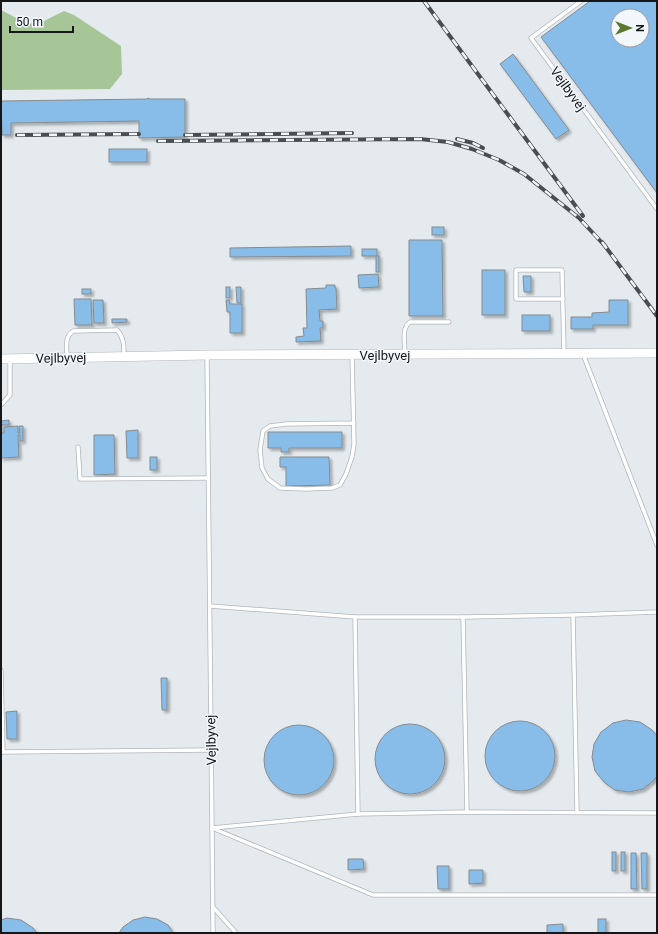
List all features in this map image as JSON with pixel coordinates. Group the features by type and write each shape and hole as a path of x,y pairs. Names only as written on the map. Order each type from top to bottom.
{"street":[{"name":"Vejlbyvej","path":"6,359 207,355 657,353"}],"lane":[{"name":"Vejlbyvej","path":"581,1 531,38 657,209"},
{"path":"563,299 516,299 516,270 562,270 563,299 564,354"},
{"path":"405,355 404,330 406,324 410,322 449,322"},
{"path":"67,358 67,338 69,333 73,331 116,330 121,335 124,346 124,357"},
{"path":"583,354 657,545"},
{"name":"Vejlbyvej","path":"207,355 213,933"},
{"path":"352,355 354,423 354,444 352,457 346,474 340,484 332,488 280,488 268,479 262,468 260,450 263,431 270,426 286,424 354,423"},
{"name":"Vejlbyvej","path":"1,405 10,395 6,359"},
{"path":"78,447 80,479 208,478"},
{"path":"210,606 355,617 463,617 657,612"},
{"path":"573,615 577,812"},
{"path":"355,617 358,814"},
{"path":"463,617 468,812"},
{"path":"1,670 2,752 211,750"},
{"path":"212,828 358,814 468,812 657,813"},
{"path":"212,828 373,895 657,895"},
{"path":"213,907 236,933"}],"green space":[{"path":"1,10 26,23 38,24 64,11 74,15 121,46 122,74 110,89 1,90"}],"building":[{"path":"590,1 657,1 657,193 541,37"},
{"path":"513,54 569,130 556,139 500,64"},
{"path":"148,98 185,99 185,137 139,138 139,121 11,123 11,135 2,135 1,100"},
{"path":"109,149 147,149 147,162 109,162"},
{"path":"432,227 444,227 444,235 432,235"},
{"path":"409,240 442,240 443,316 409,316"},
{"path":"351,246 351,256 230,257 230,248"},
{"path":"362,249 377,249 377,256 362,256"},
{"path":"376,256 379,256 379,272 376,272"},
{"path":"482,270 505,270 505,315 482,315"},
{"path":"378,274 379,287 359,288 358,275"},
{"path":"523,276 531,276 531,292 524,292"},
{"path":"326,285 335,285 337,309 319,310 320,321 323,321 323,328 320,328 321,341 296,342 296,337 304,336 303,328 307,328 306,289 326,288"},
{"path":"226,287 230,287 230,298 226,298"},
{"path":"236,287 241,287 241,303 237,303"},
{"path":"82,289 91,289 91,294 82,294"},
{"path":"74,299 91,299 92,325 75,325"},
{"path":"93,300 103,300 104,323 94,323"},
{"path":"226,300 229,300 230,304 242,304 242,333 230,333 230,312 227,312"},
{"path":"609,300 628,300 628,325 593,325 593,329 571,329 571,317 592,317 592,313 609,312"},
{"path":"522,315 550,315 550,331 522,331"},
{"path":"112,319 127,319 127,322 112,323"},
{"path":"9,420 9,425 2,425 2,433 4,433 4,427 18,426 18,433 20,433 19,426 23,426 23,441 20,441 20,435 18,435 19,457 1,458 1,421"},
{"path":"138,430 138,458 127,458 126,431"},
{"path":"268,432 342,432 342,448 289,448 289,452 281,452 281,448 268,448"},
{"path":"94,435 114,435 115,474 94,475"},
{"path":"150,457 157,457 157,470 150,470"},
{"path":"280,457 329,457 330,485 286,486 286,467 280,467"},
{"path":"161,678 167,678 167,710 162,710"},
{"path":"17,711 17,739 7,739 6,712"},
{"path":"626,720 640,722 652,730 657,736 657,776 643,789 629,792 615,790 604,782 595,771 592,757 594,744 601,732 613,723"},
{"path":"513,721 527,721 540,727 549,736 553,742 555,756 553,770 545,781 534,789 527,791 513,791 506,789 495,781 487,770 485,763 485,749 487,742 495,731 506,723"},
{"path":"403,724 417,724 430,730 439,739 443,745 445,759 443,773 435,784 424,792 417,794 403,794 396,792 385,784 377,773 375,766 375,752 377,745 385,734 396,726"},
{"path":"292,725 306,725 319,731 328,740 332,746 334,760 332,774 324,785 313,793 306,795 292,795 285,793 274,785 266,774 264,767 264,753 266,746 274,735 285,727"},
{"path":"612,852 616,852 616,871 612,871"},
{"path":"621,852 625,852 625,871 621,871"},
{"path":"631,853 636,853 637,889 631,889"},
{"path":"641,853 647,853 647,889 642,889"},
{"path":"348,859 363,859 364,869 348,870"},
{"path":"437,866 449,866 449,889 438,889"},
{"path":"469,870 483,870 483,883 469,884"},
{"path":"145,917 157,919 168,925 173,933 119,933 123,927 133,920"},
{"path":"7,918 21,920 33,928 37,933 1,933 1,920"},
{"path":"598,919 606,919 606,933 598,933"},
{"path":"563,924 563,933 547,933 547,925"}],"railway":[{"path":"424,1 583,216"},
{"path":"185,135 352,133"},
{"path":"17,135 139,134"},
{"path":"158,141 420,139 448,142 472,149 499,160 524,174 579,218 606,247"},
{"path":"457,139 473,143 483,148"},
{"path":"602,242 657,316"}]}
